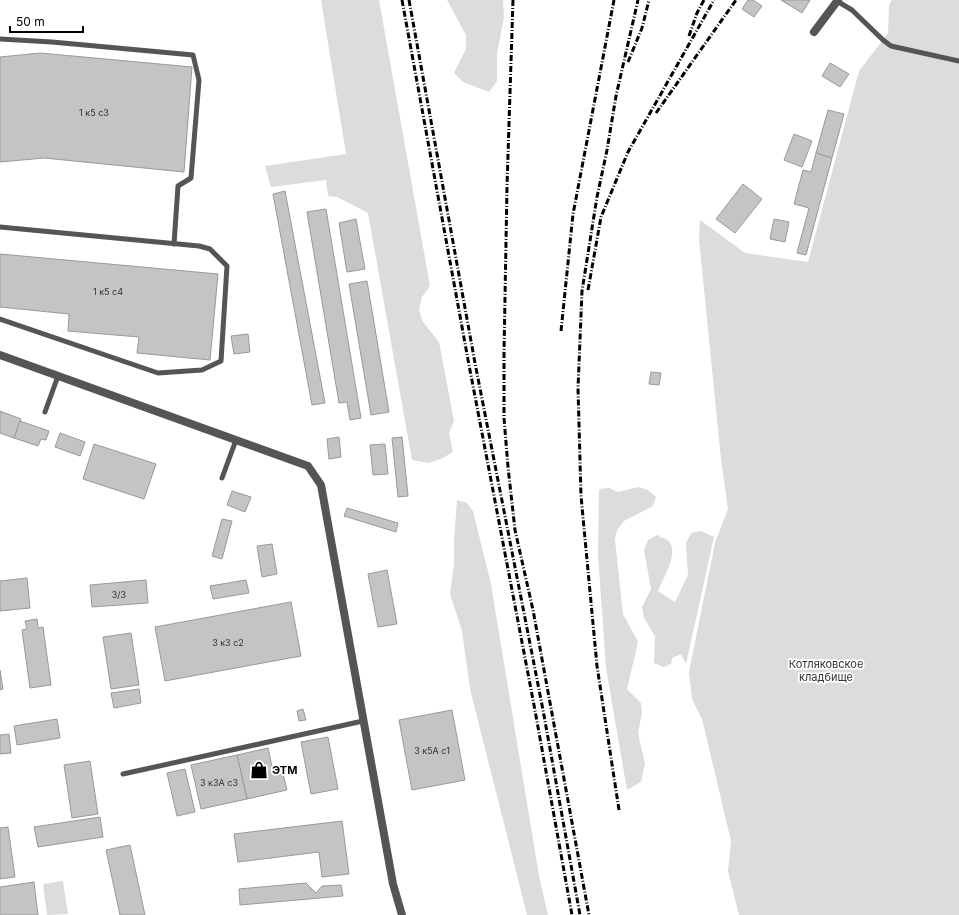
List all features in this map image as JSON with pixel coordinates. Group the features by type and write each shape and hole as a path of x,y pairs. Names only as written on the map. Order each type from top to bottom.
{"street":[{"path":"814,32 837,0"},
{"path":"0,355 308,466 321,485 393,884 402,915"}],"lane":[{"path":"837,0 852,10 891,46 959,61"},
{"path":"0,39 52,42 193,55 199,80 191,178 178,186 174,244"},
{"path":"0,227 199,246 210,249 227,266 221,361 202,370 158,373 0,319"},
{"path":"45,412 58,376"},
{"path":"222,478 236,440"},
{"path":"122,774 363,721"}],"green space":[{"path":"321,0 379,0 430,286 422,297 419,310 423,322 439,342 454,421 449,433 453,452 441,459 428,463 412,460 368,213 337,197 328,196 326,180 271,187 265,166 346,154"},
{"path":"447,0 503,0 504,17 497,54 497,81 489,92 463,82 454,73 466,49 466,35"},
{"name":"Котляковское кладбище","path":"892,0 959,0 959,915 739,915 728,871 731,841 702,719 692,699 689,672 715,543 728,509 721,459 699,239 700,220 745,253 808,262 859,71 888,33 889,5"},
{"path":"638,487 648,490 656,497 653,506 624,521 617,530 615,540 623,614 638,642 627,689 641,703 642,713 638,733 645,763 641,782 627,790 606,668 598,555 599,489 609,488 618,492"},
{"path":"457,500 467,503 473,511 491,584 539,876 548,915 527,915 470,689 462,631 450,594 454,564"},
{"path":"701,531 714,537 686,664 681,654 672,658 671,664 663,667 654,663 655,636 644,618 642,607 651,589 644,550 648,540 657,535 666,539 670,544 672,557 658,591 675,602 688,575 686,543 691,533"},
{"path":"63,881 68,914 47,915 43,884"}],"building":[{"path":"748,0 753,0 762,6 754,17 742,9"},
{"path":"781,0 810,0 802,13"},
{"path":"40,53 192,67 184,172 44,158 0,162 0,57"},
{"path":"830,63 849,74 840,87 822,76"},
{"path":"828,110 844,114 832,158 816,153"},
{"path":"794,134 812,141 802,167 784,160"},
{"path":"816,153 832,158 806,255 797,253 809,208 794,204 803,170 811,172"},
{"path":"743,184 762,199 735,233 716,219"},
{"path":"285,191 325,403 312,405 273,194"},
{"path":"326,209 361,418 350,420 347,402 339,403 307,212"},
{"path":"356,219 365,269 347,272 339,223"},
{"path":"774,219 789,222 785,242 770,239"},
{"path":"0,254 218,274 210,360 137,353 139,337 68,331 69,314 0,307"},
{"path":"367,281 389,412 371,415 349,284"},
{"path":"248,334 250,352 234,354 231,336"},
{"path":"651,372 661,373 659,385 649,384"},
{"path":"0,411 21,419 14,438 0,433"},
{"path":"20,421 49,431 46,440 41,439 38,446 14,438"},
{"path":"60,433 85,442 80,456 55,447"},
{"path":"339,437 341,457 329,459 327,439"},
{"path":"402,437 408,496 398,497 392,438"},
{"path":"94,444 156,464 144,499 83,479"},
{"path":"385,444 388,474 373,475 370,445"},
{"path":"232,491 251,497 245,512 227,505"},
{"path":"347,508 398,523 396,532 344,516"},
{"path":"222,519 232,521 222,559 212,556"},
{"path":"272,544 277,574 262,577 257,546"},
{"path":"387,570 397,624 378,627 368,574"},
{"path":"27,578 30,608 0,611 0,581"},
{"path":"146,580 148,603 92,607 90,585"},
{"path":"246,580 249,593 213,599 210,586"},
{"path":"291,602 301,656 165,681 155,627"},
{"path":"37,619 38,628 43,627 51,685 30,688 22,630 27,629 25,621"},
{"path":"131,633 139,685 111,689 103,637"},
{"path":"0,670 3,689 0,690"},
{"path":"139,689 141,703 114,708 111,693"},
{"path":"303,709 306,720 299,721 297,711"},
{"path":"452,710 465,780 412,790 399,720"},
{"path":"57,719 60,738 17,745 14,726"},
{"path":"9,734 11,753 0,754 0,735"},
{"path":"328,737 338,789 311,794 301,742"},
{"path":"268,748 274,776 283,774 287,790 247,799 237,755"},
{"path":"237,755 247,799 201,809 191,765"},
{"path":"90,761 98,814 72,818 64,765"},
{"path":"185,769 195,812 177,816 167,773"},
{"path":"100,817 103,837 38,847 34,827"},
{"path":"342,821 349,874 322,877 319,852 238,862 234,834"},
{"path":"8,827 15,877 0,879 0,828"},
{"path":"130,845 145,915 120,915 106,850"},
{"path":"34,882 38,915 0,915 0,887"},
{"path":"306,883 316,893 322,886 341,885 343,896 240,905 239,889"}],"railway":[{"path":"402,0 572,915"},
{"path":"409,0 475,363 543,710 580,915"},
{"path":"513,0 507,186 504,353 504,418 508,467 515,530 533,610 589,915"},
{"path":"561,331 573,214 614,0"},
{"path":"619,810 597,666 581,496 578,388 582,291 597,197 616,96 638,0"},
{"path":"628,62 642,28 649,0"},
{"path":"689,36 697,13 704,0"},
{"path":"588,290 601,217 628,152 714,0"},
{"path":"656,113 736,0"}],"place":[{"name":"ЭТМ","path":"259,770"}]}
